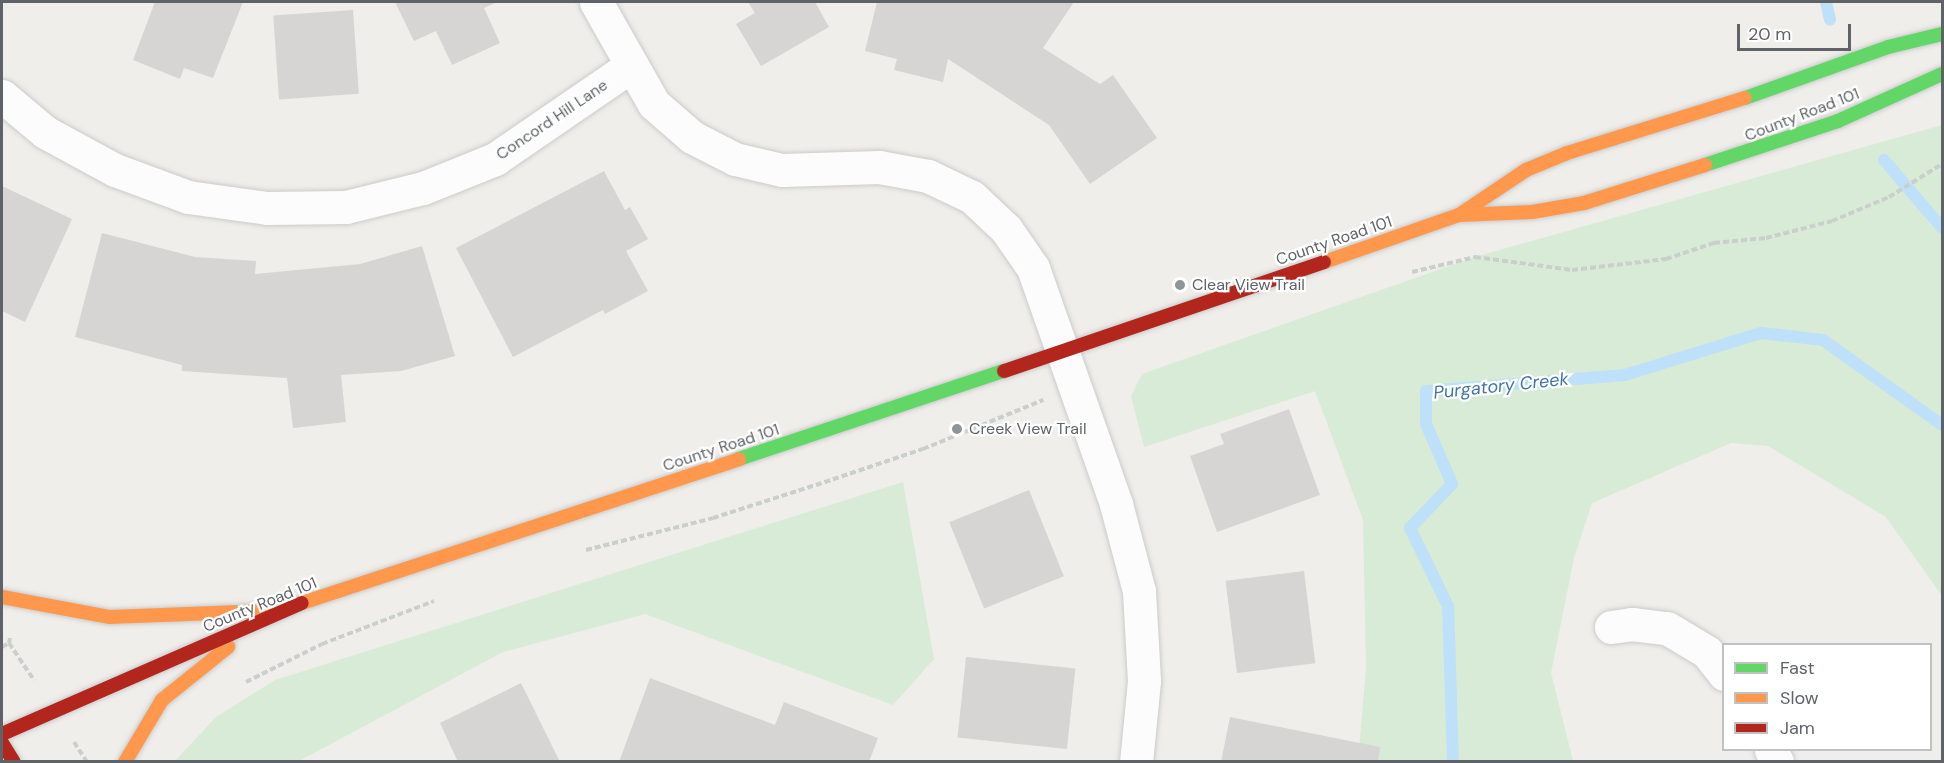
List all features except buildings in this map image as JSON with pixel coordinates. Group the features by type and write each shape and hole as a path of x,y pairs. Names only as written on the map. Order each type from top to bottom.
{"main road":[{"name":"County Road 101","path":"2,734 281,610 1062,352 1459,215 1526,170 1567,153 1706,112 1888,47 1942,34"},
{"name":"County Road 101","path":"1459,215 1532,212 1584,203 1771,145 1838,121 1942,74"},
{"path":"8,599 110,617 281,610"},
{"path":"125,762 162,700 211,659 281,610"},
{"path":"2,743 14,762"}],"street":[{"path":"596,2 654,104 692,137 735,159 782,170 879,167 928,176 972,197 1006,229 1033,268 1116,504 1139,591 1144,681 1136,762"},
{"name":"Concord Hill Lane","path":"2,96 45,132 115,170 188,197 267,208 346,207 423,188 495,159 631,66"},
{"path":"1611,627 1632,624 1667,628 1707,652 1722,671"}],"path":[{"path":"1410,273 1475,257 1572,270 1634,264 1690,253 1714,243 1803,230 1889,197 1942,164"},
{"path":"576,553 713,518 816,485 1010,416 1052,396"},
{"path":"241,685 322,644 441,598"},
{"path":"8,599 9,644 87,762"},
{"path":"2,646 9,644"}],"green space":[{"path":"1942,125 1942,596 1886,517 1768,446 1731,443 1592,503 1574,558 1551,673 1573,761 1358,761 1366,668 1363,520 1315,391 1144,447 1131,396 1142,374 1475,257"},
{"path":"903,482 934,659 893,705 645,614 503,652 299,761 175,761 216,717 275,680"}],"waterway":[{"name":"Purgatory Creek","path":"1826,2 1830,20"},
{"name":"Purgatory Creek","path":"1884,160 1942,228"},
{"name":"Purgatory Creek","path":"1453,762 1448,606 1410,528 1452,484 1426,424 1426,391 1625,375 1761,333 1823,340 1942,425"}],"traffic: fast":[{"path":"1745,98 1888,47 1942,34"},
{"path":"1705,165 1838,121 1942,74"},
{"path":"739,459 1004,371"}],"traffic: slow":[{"path":"1324,262 1459,215 1526,170 1567,153 1745,98"},
{"path":"1459,215 1532,212 1584,203 1705,165"},
{"path":"302,603 739,459"},
{"path":"2,597 110,617 265,611"},
{"path":"125,762 162,700 228,647"}],"traffic: jam":[{"path":"1004,371 1324,262"},
{"path":"2,734 302,603"},
{"path":"2,743 14,762"}],"place":[{"name":"Clear View Trail","path":"1180,285"},
{"name":"Creek View Trail","path":"957,429"}]}
